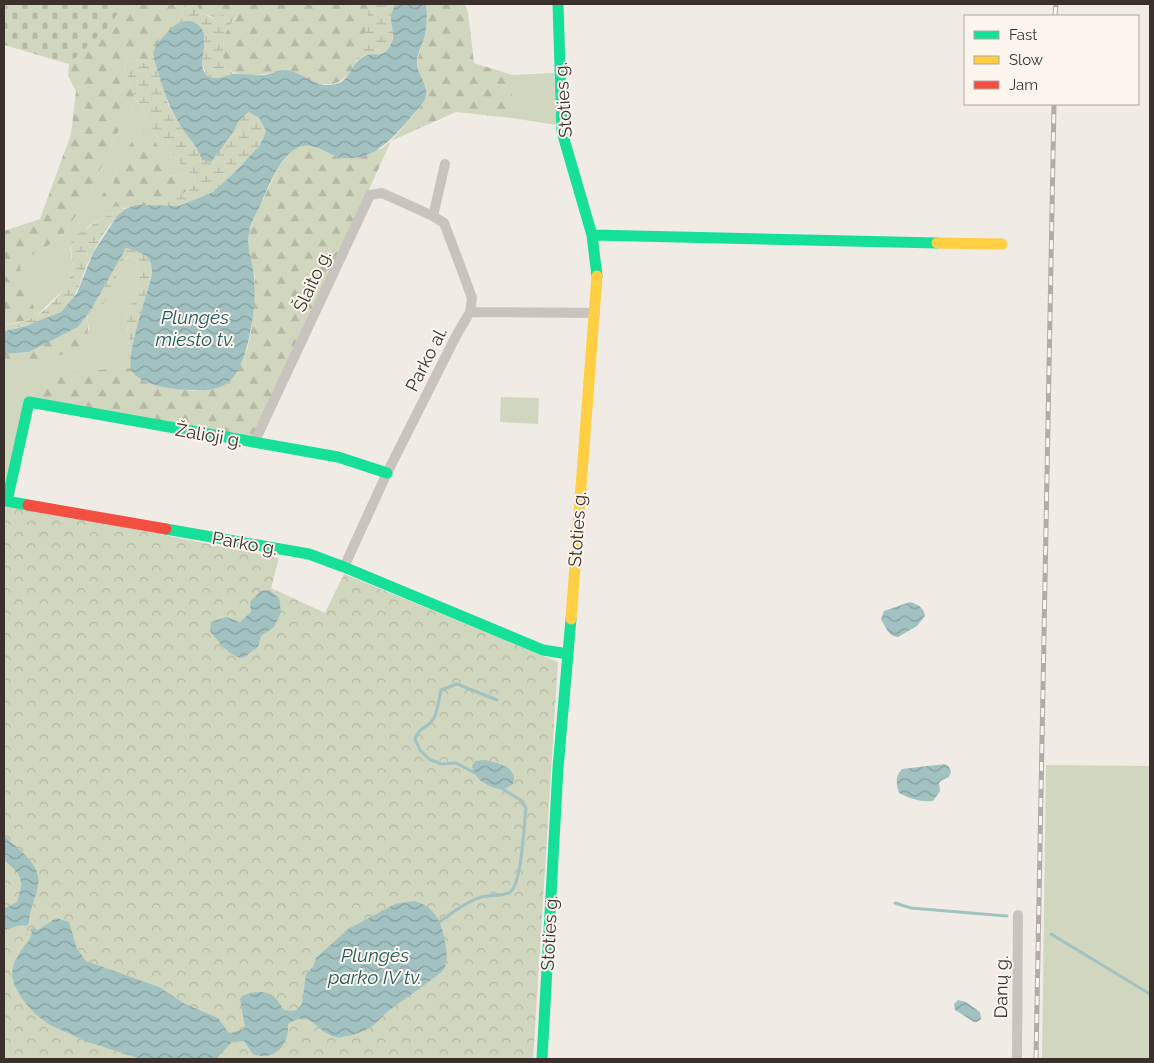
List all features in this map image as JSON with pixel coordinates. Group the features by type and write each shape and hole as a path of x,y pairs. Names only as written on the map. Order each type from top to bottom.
{"street":[{"name":"Stoties g.","path":"542,1059 558,768 597,273 592,235 562,132 558,4"},
{"path":"445,164 433,216 444,223 472,298 470,312 595,313"},
{"name":"Šlaito g.","path":"254,443 370,195 382,193 433,216"},
{"path":"592,235 1002,244"},
{"name":"Parko al.","path":"344,567 388,473 456,336 470,312"},
{"name":"Žalioji g.","path":"29,402 338,457 388,473"},
{"name":"Parko g.","path":"29,402 7,501 309,554 543,650 568,654"},
{"name":"Danų g.","path":"1016,1059 1018,914"}],"green space":[{"path":"4,4 124,4 110,25 69,64 4,45"},
{"path":"124,4 185,4 177,24 155,48 153,57 146,64 136,60 127,62 124,67 136,100 116,136 86,200 63,235 41,251 24,258 20,266 21,275 10,283 4,282 4,231 40,219 71,134 76,91 68,76 69,64 110,25"},
{"path":"185,4 197,4 200,12 212,18 235,11 237,15 224,35 223,56 225,69 235,74 215,78 206,73 203,62 205,39 186,20 177,24"},
{"path":"197,4 370,4 370,6 366,29 353,68 336,83 324,84 285,71 250,75 235,73 225,69 223,56 224,35 237,16 236,12 217,17 212,16 200,12"},
{"path":"370,4 395,4 391,18 394,28 392,43 385,53 375,56 365,55 356,61 363,40"},
{"path":"426,4 465,4 468,12 474,63 512,75 512,118 456,112 391,141 422,105 426,96 426,88 417,63 426,25"},
{"path":"153,57 168,104 181,127 198,148 234,131 239,120 249,112 259,118 266,131 260,145 213,192 179,206 166,207 163,199 169,193 185,193 194,185 195,176 188,172 154,134 142,106 136,100 124,67 127,62 136,60 146,64"},
{"path":"554,73 557,125 512,118 512,75"},
{"path":"136,100 142,106 154,134 188,172 170,176 163,168 161,156 116,168 113,184 104,194 116,206 125,209 104,217 87,227 70,248 73,267 65,288 35,317 34,307 4,293 4,282 10,283 24,258 41,251 63,235 86,200 116,136"},
{"path":"144,133 156,143 164,168 170,176 188,172 195,176 194,185 184,193 163,200 166,207 145,205 124,208 116,206 105,211 99,204 103,194 113,184 116,168 134,138"},
{"path":"391,141 254,443 29,399 48,373 130,368 136,377 146,382 170,388 195,391 215,389 228,383 247,350 251,332 255,278 248,248 249,232 278,168 290,152 298,146 316,147 334,156 381,149"},
{"path":"125,209 113,221 98,244 77,290 67,306 57,315 50,318 4,331 4,325 31,319 46,309 63,290 72,269 72,238 104,217"},
{"path":"126,248 140,252 148,258 152,266 150,281 131,354 126,318 137,289 140,274 136,260 128,256 121,266 105,303 91,310"},
{"path":"129,256 136,260 140,274 137,289 126,318 131,354 130,368 48,374 29,399 4,499 4,364 67,353 89,329 87,315 91,310 105,303 121,265"},
{"path":"16,288 26,290 34,307 35,317 4,325 4,293"},
{"path":"87,315 87,335 84,342 75,349 44,359 4,364 4,354 29,352 78,327"},
{"path":"501,397 539,398 538,424 500,422"},
{"path":"4,503 279,558 271,588 325,613 344,574 558,662 533,1059 4,1059"},
{"path":"1046,765 1150,766 1150,1059 1042,1059"}],"water":[{"name":"Plungės miesto tv.","path":"395,4 426,4 426,30 417,63 425,87 425,99 397,133 373,152 354,158 343,158 308,145 291,152 279,166 250,230 248,244 255,288 253,318 246,351 234,376 226,384 219,388 206,390 168,388 142,380 131,370 133,342 152,270 151,263 147,257 140,252 126,248 91,310 78,327 29,352 4,354 4,331 26,326 61,312 77,293 93,253 117,216 125,209 136,205 179,206 213,192 260,145 266,131 259,118 249,112 239,120 234,131 211,162 202,160 198,150 173,112 164,91 154,58 153,53 157,45 173,27 178,23 187,21 194,22 202,30 204,44 202,65 208,76 218,78 234,74 265,75 283,70 294,72 326,85 341,82 345,79 354,65 363,57 381,54 388,49 393,37 391,18"},
{"path":"269,590 279,598 281,612 274,627 261,636 258,647 243,658 233,655 224,648 210,631 211,622 226,617 240,622 251,612 250,602 261,591"},
{"path":"910,602 920,607 925,616 917,626 895,637 888,631 881,619 884,611"},
{"path":"485,760 501,764 510,770 514,778 513,784 503,790 488,785 479,779 472,766 475,761"},
{"path":"945,764 951,772 949,777 939,783 940,791 933,801 916,800 899,793 897,780 898,774 902,769"},
{"path":"4,836 22,851 32,863 38,877 38,885 29,923 26,926 21,925 4,930 4,909 17,902 21,882 15,870 4,860"},
{"name":"Plungės parko IV tv.","path":"414,901 429,908 442,929 447,953 445,967 442,971 388,1011 371,1027 357,1034 334,1037 304,1019 288,1024 287,1035 283,1045 271,1055 254,1055 244,1041 232,1042 216,1059 141,1059 88,1042 50,1025 35,1014 23,1000 12,977 13,966 21,950 30,939 32,932 30,930 32,928 38,930 56,918 69,922 77,949 86,961 159,987 185,1004 218,1018 228,1032 231,1033 245,1027 240,999 242,996 254,992 267,993 275,998 284,1010 297,1010 302,1004 306,974 313,967 316,958 348,929 395,904"},
{"path":"958,1000 966,1002 980,1012 981,1019 974,1022 955,1010 954,1004"}],"waterway":[{"path":"475,773 456,763 441,764 429,759 420,750 415,739 419,731 434,718 441,690 457,684 497,700"},
{"path":"436,924 470,902 482,897 503,895 509,893 513,888 520,867 526,808 522,801 501,788"},
{"path":"895,903 911,908 1007,916"},
{"path":"1051,934 1150,994"}],"railway":[{"path":"1055,15 1056,4"},
{"path":"1036,1059 1054,105"}],"traffic: fast":[{"path":"558,4 562,132 592,235 597,276"},
{"path":"592,235 937,243"},
{"path":"28,505 7,501 29,402 338,457 387,473"},
{"path":"166,529 309,554 543,650 568,654"},
{"path":"542,1059 558,768 571,619"}],"traffic: slow":[{"path":"937,243 1002,244"},
{"path":"571,619 597,276"}],"traffic: jam":[{"path":"28,505 166,529"}]}
